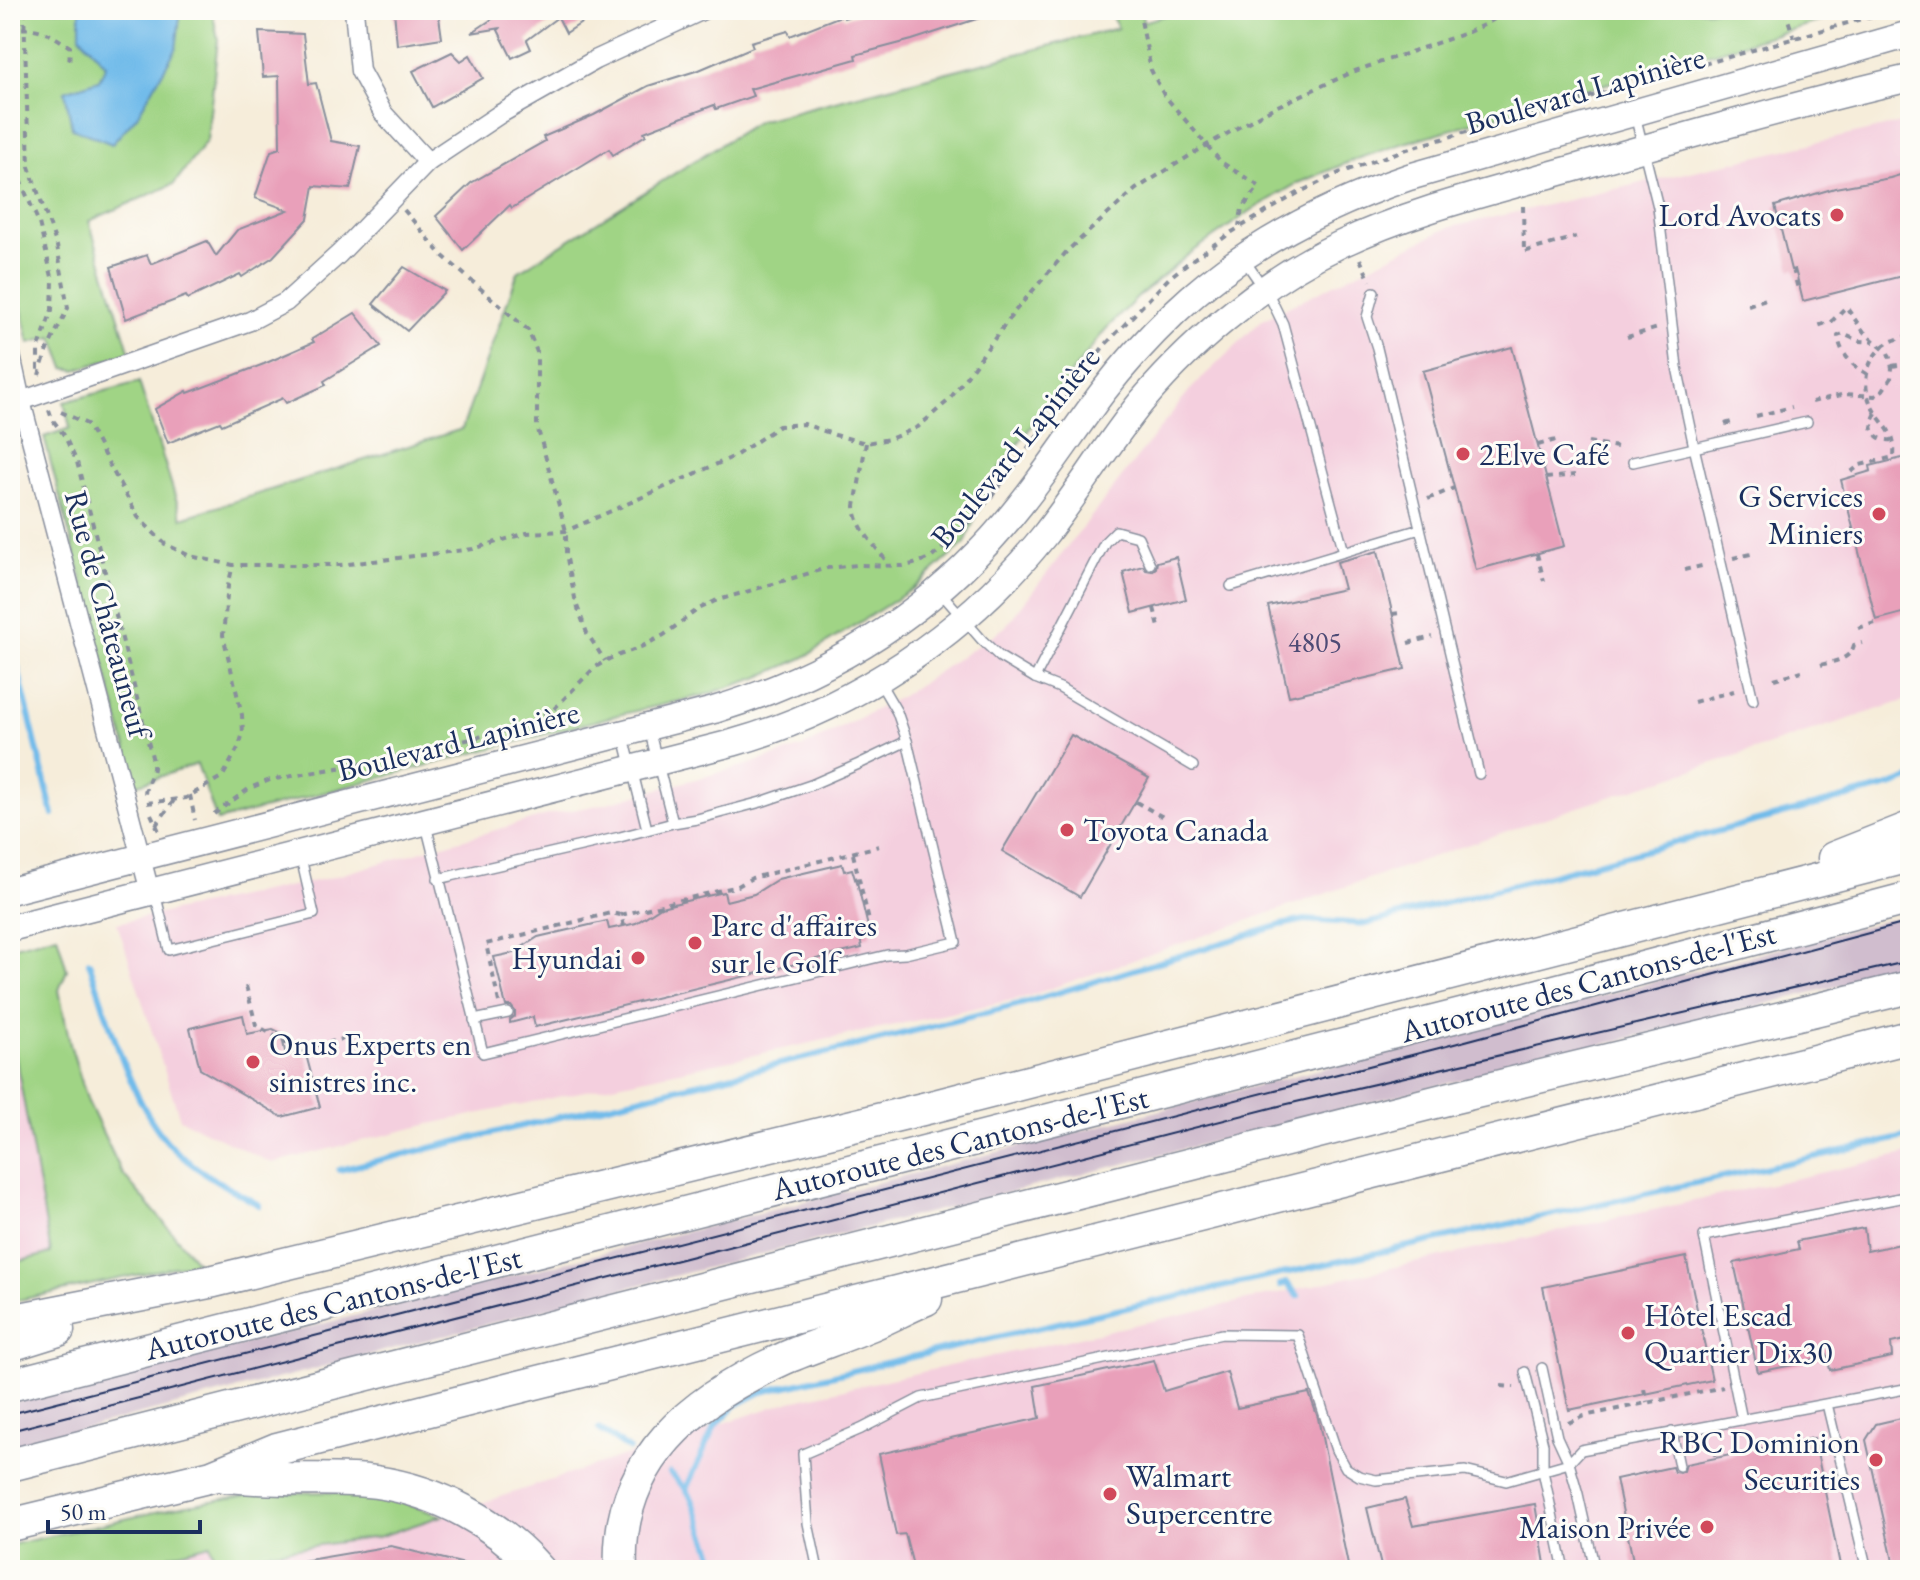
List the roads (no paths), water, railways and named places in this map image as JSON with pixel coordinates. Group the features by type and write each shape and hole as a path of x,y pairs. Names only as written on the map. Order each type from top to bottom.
{"highway":[{"path":"1693,912 1910,828"},
{"path":"10,1321 214,1281 931,1107 1910,856"},
{"name":"Autoroute des Cantons-de-l'Est","path":"10,1385 1487,1009 1910,898"},
{"path":"10,1465 1451,1098 1910,987"},
{"path":"10,1525 212,1476 277,1449 1910,1037"},
{"path":"621,1570 624,1521 640,1475 667,1435 694,1411 738,1382 784,1359 870,1325 993,1267"},
{"path":"10,1345 214,1281"},
{"path":"212,1476 352,1480 411,1490 448,1503 483,1522 539,1570"}],"main road":[{"name":"Boulevard Lapinière","path":"10,891 636,730 749,699 807,676 883,633 939,590 978,554 1013,515 1103,391 1140,349 1193,296 1243,259 1306,220 1361,194 1431,170 1910,34"},
{"path":"10,928 645,766 744,740 796,722 879,679 963,619 1021,562 1142,401 1168,372 1208,333 1265,289 1325,252 1375,229 1438,208 1644,148 1910,78"}],"street":[{"path":"354,10 360,71 383,113 428,162"},
{"path":"21,401 250,321 286,302 339,254 428,162 500,114 595,60 703,10"},
{"name":"Rue de Châteauneuf","path":"10,351 150,892"}],"lane":[{"path":"1634,112 1658,207 1677,367 1753,700"},
{"path":"1243,259 1276,306 1283,324 1344,552"},
{"path":"1373,288 1367,317 1479,774"},
{"path":"1633,462 1807,422"},
{"path":"1231,586 1420,529"},
{"path":"1035,678 1105,542 1116,531 1138,537 1150,564"},
{"path":"939,590 993,652 1193,766"},
{"path":"425,822 483,1053 887,955 956,942 907,741 897,712 879,679"},
{"path":"636,730 645,766 673,823"},
{"path":"636,730 645,766 647,829"},
{"path":"438,879 761,802 811,785 907,741"},
{"path":"150,892 158,905 169,950 314,914 301,854"},
{"path":"474,1020 508,1013"},
{"path":"1742,1420 1704,1236 1910,1196"},
{"path":"818,1570 808,1523 803,1454 921,1398 1222,1334 1298,1335 1336,1450 1346,1468 1359,1476 1376,1480 1465,1471 1506,1481 1569,1463 1581,1450 1910,1388"},
{"path":"1542,1368 1557,1437 1578,1494 1595,1570"},
{"path":"1525,1372 1543,1444 1543,1471 1564,1570"},
{"path":"1827,1404 1867,1570"},
{"path":"1672,1432 1679,1466"}],"water":[{"path":"80,10 181,10 176,49 137,116 112,144 72,128 65,91 99,80 106,65 80,36"}],"waterway":[{"path":"10,636 53,815"},
{"path":"339,1170 1024,1003 1281,925 1305,920 1366,924 1910,779"},
{"path":"89,962 122,1060 157,1129 192,1164 259,1205"},
{"path":"686,1489 715,1426 736,1405 761,1392 1062,1322 1910,1136"},
{"path":"1280,1285 1287,1283 1298,1296"},
{"path":"599,1429 629,1449"},
{"path":"670,1473 692,1499 719,1570"}],"tram line":[{"path":"10,1414 1443,1047 1910,922"},
{"path":"10,1431 1283,1105 1910,961"}],"place":[{"name":"Lord Avocats","path":"1837,215"},
{"name":"2Elve Café","path":"1463,454"},
{"name":"G Services Miniers","path":"1879,514"},
{"name":"Toyota Canada","path":"1067,830"},
{"name":"Parc d'affaires sur le Golf","path":"695,943"},
{"name":"Hyundai","path":"638,958"},
{"name":"Onus Experts en sinistres inc.","path":"253,1062"},
{"name":"Hôtel Escad Quartier Dix30","path":"1628,1333"},
{"name":"RBC Dominion Securities","path":"1876,1460"},
{"name":"Walmart Supercentre","path":"1110,1494"},
{"name":"Maison Privée","path":"1707,1527"}]}
